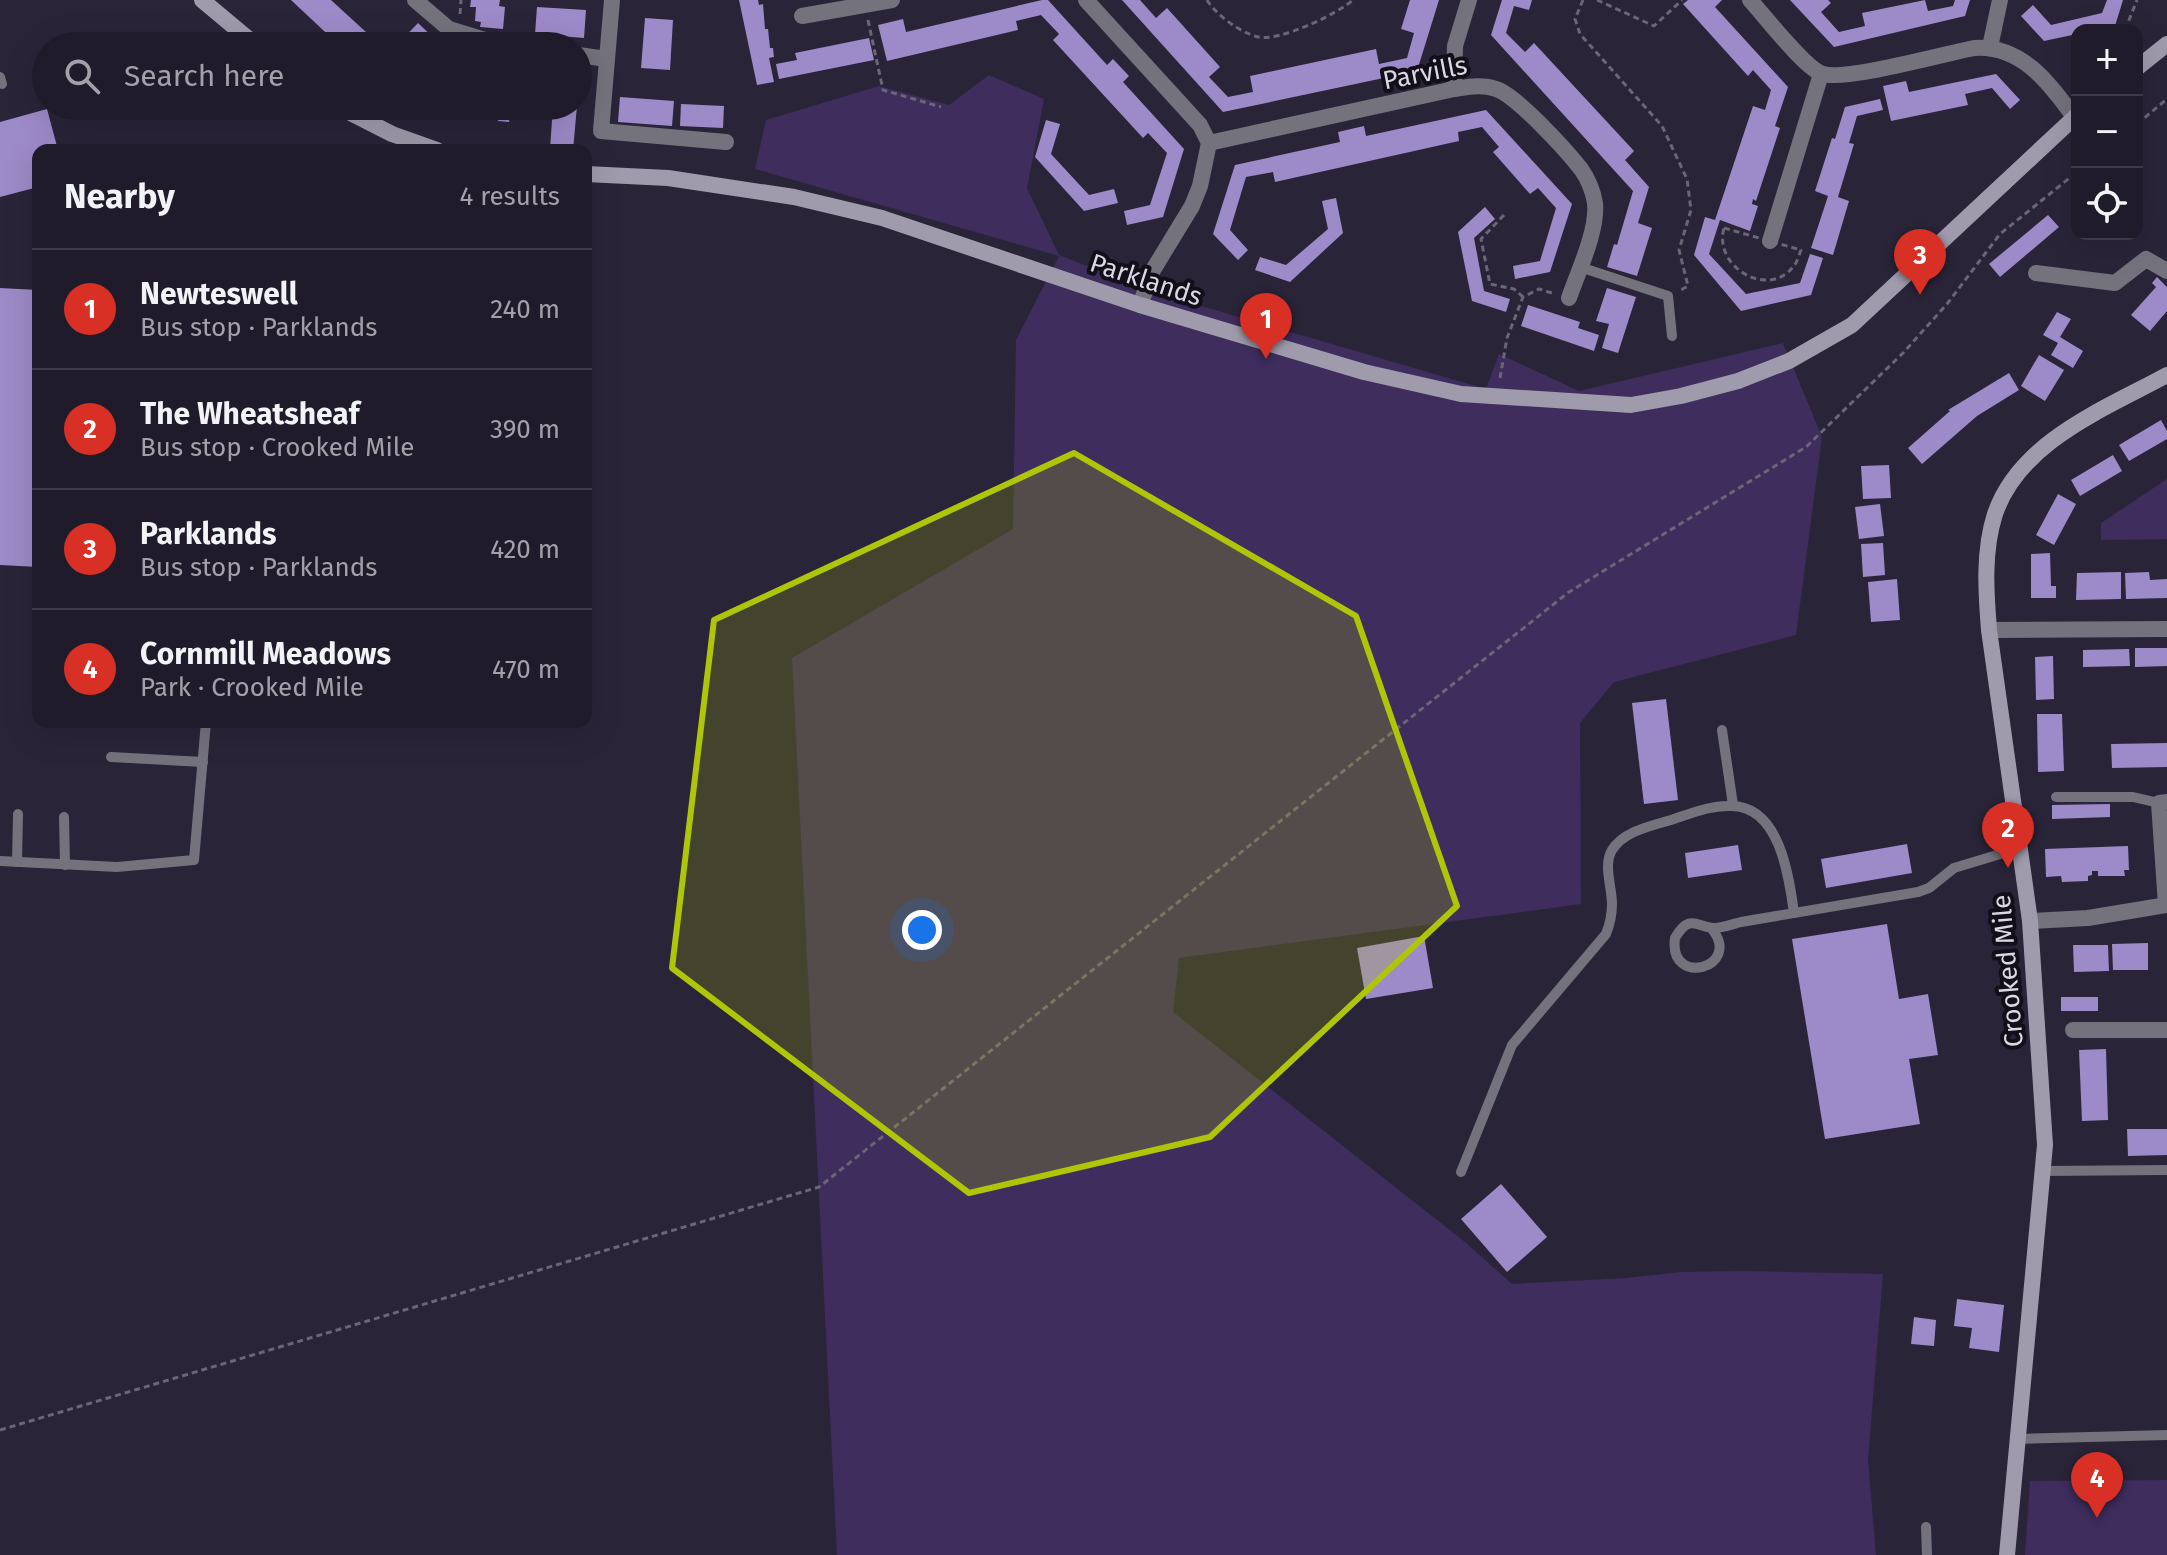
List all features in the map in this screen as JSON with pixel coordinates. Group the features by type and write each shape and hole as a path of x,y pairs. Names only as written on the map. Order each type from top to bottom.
{"street":[{"path":"202,0 240,32"},
{"path":"415,0 449,29 459,32"},
{"path":"612,0 601,131 726,142"},
{"path":"802,16 861,3 892,0"},
{"path":"1086,0 1200,125 1209,143 1207,163 1192,206 1153,270 1140,305"},
{"path":"1454,89 1455,46 1469,0"},
{"path":"1750,0 1807,63 1821,74 1845,75 1990,47 2012,53 2033,69 2071,111"},
{"path":"1990,47 2000,0"},
{"path":"2143,63 2167,44"},
{"path":"592,57 607,59"},
{"path":"1770,241 1821,74"},
{"name":"Parvills","path":"1209,143 1454,89 1482,85 1499,89 1514,98 1581,170 1592,189 1595,206 1593,226 1569,298"},
{"path":"364,120 420,144"},
{"name":"Parklands","path":"592,174 668,178 809,200 882,218 1140,305 1364,372 1461,394 1631,405 1738,381 1789,361 1852,325 2071,120"},
{"path":"2036,273 2115,283 2146,259 2167,271"},
{"name":"Crooked Mile","path":"2007,1555 2045,1145 2030,921 1989,630 1986,592 1990,539 1995,514 2008,488 2037,453 2059,435 2167,375"},
{"path":"1989,630 2167,629"},
{"path":"2030,921 2088,918 2166,905 2163,802"},
{"path":"2073,1030 2167,1030"}],"lane":[{"path":"1580,267 1668,296 1672,336"},
{"path":"0,861 117,867 194,860 206,728"},
{"path":"1722,730 1733,805"},
{"path":"111,757 203,762"},
{"path":"2056,797 2133,797 2163,802"},
{"path":"1461,1172 1512,1045 1606,934 1612,902 1608,859 1613,847 1632,832 1704,809 1733,805 1753,812 1775,835 1789,876 1794,913"},
{"path":"17,862 18,814"},
{"path":"64,817 65,865"},
{"path":"1712,929 1717,934 1719,948 1714,961 1701,968 1693,968 1679,961 1674,946 1679,932 1692,923 1712,929 1918,892 1929,888 1954,868 2020,848"},
{"path":"2043,1171 2167,1170"},
{"path":"2017,1439 2167,1435"},
{"path":"1926,1527 1927,1555"}],"path":[{"path":"1207,0 1217,15 1259,37 1279,35 1340,11 1353,0"},
{"path":"1583,0 1575,19 1580,34 1662,126 1687,179 1691,210 1679,250 1688,286 1668,296"},
{"path":"1597,0 1654,26 1682,0"},
{"path":"2127,24 2137,0"},
{"path":"861,3 883,90 941,107"},
{"path":"2143,119 2167,99"},
{"path":"0,1430 819,1187 1569,592 1806,447 1903,353 1947,304 2000,234 2071,177"},
{"path":"1504,215 1481,239 1490,284 1514,289 1523,297"},
{"path":"1497,398 1507,338 1523,297 1539,289 1569,298"}],"highlighted area":[{"path":"1074,453 1356,616 1457,906 1210,1137 969,1193 672,968 714,620"}],"shaded area":[{"path":"989,75 1044,99 1027,188 1059,255 1153,292 1486,389 1499,354 1579,391 1783,343 1822,437 1796,635 1614,682 1580,723 1581,904 1179,958 1173,1012 1465,1242 1512,1284 1681,1272 1883,1274 1868,1460 1876,1555 837,1555 792,658 1013,529 1016,340 1059,256 755,169 766,120 879,86 949,105"},
{"path":"2167,479 2167,539 2101,540 2101,523"},
{"path":"2167,1480 2167,1555 2025,1555 2030,1481"}],"building":[{"path":"291,0 331,0 366,32 325,32"},
{"path":"471,0 500,0 499,6 505,7 503,29 480,27 481,22 475,21 476,7 470,7"},
{"path":"739,0 758,0 759,5 763,4 765,29 768,29 770,48 773,48 774,57 769,58 774,82 757,85"},
{"path":"1048,0 1107,65 1113,59 1129,76 1123,82 1184,149 1163,217 1127,225 1124,211 1150,205 1167,153 1148,133 1143,138 1053,40 1059,34 1041,15 1016,21 1018,30 887,61 878,25 903,19 906,32"},
{"path":"1122,0 1140,0 1156,18 1167,8 1220,67 1209,77 1228,97 1253,92 1250,76 1376,49 1379,64 1407,58 1414,33 1401,29 1410,0 1439,0 1417,71 1223,112"},
{"path":"1502,0 1532,0 1529,10 1514,6 1506,33 1525,52 1534,43 1634,151 1625,160 1649,187 1638,223 1652,228 1637,276 1607,267 1633,191 1491,35"},
{"path":"1688,0 1722,0 1715,7 1788,87 1775,126 1780,128 1756,201 1753,199 1752,204 1758,206 1750,231 1720,220 1709,254 1746,294 1800,283 1810,254 1823,258 1811,295 1741,311 1694,255 1705,217 1715,220 1753,106 1765,110 1771,90 1753,70 1748,76 1683,4"},
{"path":"1790,0 1828,0 1831,3 1821,12 1839,32 1865,26 1862,13 1925,0 1928,11 1953,6 1955,0 1970,0 1965,16 1834,47"},
{"path":"2107,0 2123,0 2116,24 2071,24 2071,35 2044,41 2021,16 2033,5 2051,25 2102,13"},
{"path":"537,7 586,10 584,32 535,32"},
{"path":"645,18 673,20 670,70 641,68"},
{"path":"418,23 427,32 409,32"},
{"path":"869,38 874,60 779,79 776,64 797,60 795,53"},
{"path":"1996,74 2020,100 2010,109 1992,88 1965,94 1968,105 1891,121 1883,86 1906,81 1909,92"},
{"path":"620,97 674,101 672,126 618,122"},
{"path":"1880,99 1883,110 1857,116 1849,143 1854,144 1838,197 1849,201 1833,255 1811,248 1828,196 1815,191 1845,107"},
{"path":"681,104 724,106 723,128 680,126"},
{"path":"1486,110 1572,204 1550,272 1515,279 1513,266 1540,261 1556,208 1538,188 1530,194 1493,152 1499,147 1482,127 1458,132 1459,141 1275,182 1273,172 1246,177 1230,230 1248,250 1238,260 1213,234 1235,165 1340,142 1338,132 1364,126 1366,136"},
{"path":"32,113 32,120 50,120 56,144 32,144 32,189 0,197 0,122"},
{"path":"552,120 576,120 574,144 550,144"},
{"path":"1046,120 1060,124 1051,154 1089,195 1114,189 1118,203 1084,211 1035,157"},
{"path":"1336,198 1343,233 1290,282 1255,270 1260,257 1286,265 1328,229 1322,201"},
{"path":"1485,207 1495,219 1474,238 1484,291 1510,299 1506,312 1472,301 1458,232"},
{"path":"2048,215 2059,227 2000,277 1989,264"},
{"path":"2157,277 2167,287 2167,311 2150,331 2131,315 2156,287 2152,283"},
{"path":"0,288 32,290 32,567 0,565"},
{"path":"1607,288 1636,297 1618,353 1602,348 1609,324 1596,321"},
{"path":"1528,305 1580,322 1578,328 1599,335 1594,351 1521,326"},
{"path":"2057,312 2071,319 2060,337 2083,351 2073,368 2051,355 2058,343 2043,335"},
{"path":"2039,355 2064,370 2045,401 2021,386"},
{"path":"2009,373 2019,390 1977,416 1922,464 1908,448 1948,410"},
{"path":"2161,420 2167,431 2167,439 2129,461 2119,445"},
{"path":"2113,455 2122,471 2080,496 2071,480"},
{"path":"1889,465 1891,498 1863,499 1861,466"},
{"path":"2058,494 2076,504 2054,545 2036,535"},
{"path":"1880,504 1884,536 1859,539 1855,507"},
{"path":"1883,543 1885,575 1863,577 1861,544"},
{"path":"2050,553 2051,586 2056,586 2056,598 2031,598 2031,554"},
{"path":"2121,572 2121,599 2076,600 2077,573"},
{"path":"2149,572 2150,580 2167,579 2167,598 2126,599 2125,573"},
{"path":"1897,579 1900,620 1871,622 1868,582"},
{"path":"2135,648 2167,648 2167,666 2135,667"},
{"path":"2129,649 2130,666 2083,667 2083,650"},
{"path":"2053,656 2054,699 2036,700 2035,657"},
{"path":"1666,699 1678,800 1644,804 1632,703"},
{"path":"2037,714 2062,714 2064,771 2038,772"},
{"path":"2167,743 2167,767 2112,768 2111,744"},
{"path":"2110,804 2110,817 2052,819 2052,805"},
{"path":"1907,844 1912,873 1826,888 1821,859"},
{"path":"1738,845 1742,870 1688,878 1685,853"},
{"path":"2128,846 2129,870 2124,870 2125,876 2098,876 2098,871 2092,871 2088,881 2062,882 2061,876 2046,877 2045,849"},
{"path":"1887,924 1899,999 1928,994 1938,1055 1909,1059 1920,1124 1825,1139 1792,939"},
{"path":"1424,936 1433,988 1366,999 1357,948"},
{"path":"2148,943 2148,970 2113,970 2112,944"},
{"path":"2073,945 2108,945 2109,971 2074,972"},
{"path":"2061,997 2098,997 2098,1011 2061,1011"},
{"path":"2106,1049 2108,1120 2082,1121 2079,1050"},
{"path":"2127,1129 2167,1129 2167,1155 2128,1156"},
{"path":"1501,1184 1547,1237 1507,1272 1461,1219"},
{"path":"1957,1299 2004,1305 1999,1352 1969,1348 1972,1328 1954,1326"},
{"path":"1914,1317 1936,1320 1934,1346 1911,1344"}],"place":[{"name":"Parklands","path":"1920,295"},
{"name":"Newteswell","path":"1266,359"},
{"name":"The Wheatsheaf","path":"2008,868"},
{"name":"Cornmill Meadows","path":"2097,1518"}]}
